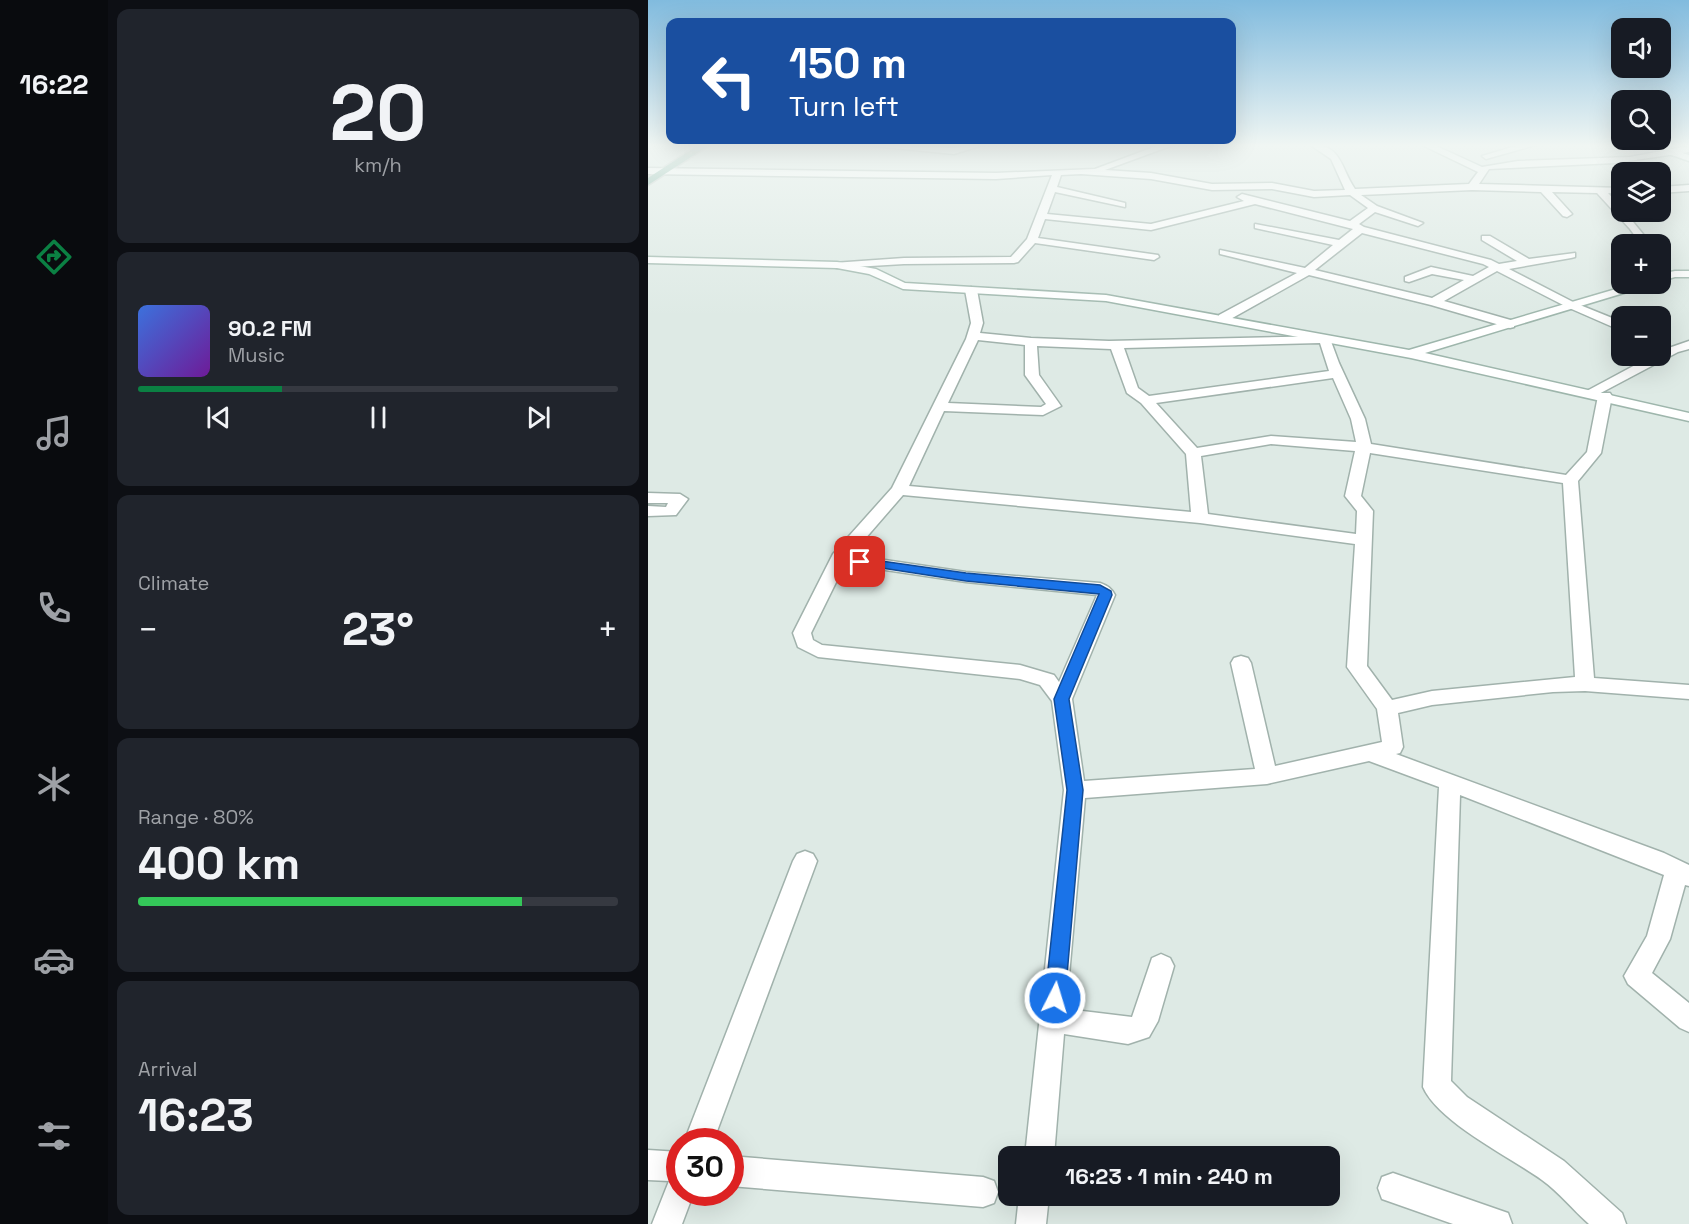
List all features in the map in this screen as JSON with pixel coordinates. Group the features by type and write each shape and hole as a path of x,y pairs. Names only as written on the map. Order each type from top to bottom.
{"street":[{"path":"648,260 837,265 904,261 1006,262 1018,258 1032,240 1046,201"},
{"path":"1106,201 1122,205"},
{"path":"1041,216 1151,227 1254,201"},
{"path":"1254,201 1487,262 1571,305 1611,322"},
{"path":"1276,207 1292,201"},
{"path":"1365,201 1374,208 1418,223"},
{"path":"1555,201 1567,214"},
{"path":"1610,201 1639,234"},
{"path":"1223,318 1305,273 1342,243 1374,208"},
{"path":"1259,226 1342,243"},
{"path":"1486,238 1527,262"},
{"path":"1032,240 1154,256"},
{"path":"1224,252 1434,302 1510,324"},
{"path":"1434,302 1496,268 1571,255"},
{"path":"837,265 872,271 903,286 1106,298 1223,318 1411,354 1598,394 1689,417"},
{"path":"1409,279 1431,270 1473,279"},
{"path":"1671,274 1689,274"},
{"path":"971,290 977,323 973,336 899,490 839,558 802,633 806,643 818,651 1020,672 1047,680 1062,699 1075,790 1040,1146"},
{"path":"1411,354 1611,293"},
{"path":"973,336 1031,342 1116,345 1325,339"},
{"path":"1075,790 1267,776 1393,747 1387,708 1357,667 1365,511 1353,496 1363,447 1363,432 1336,374 1325,339"},
{"path":"939,407 1043,411 1054,406 1032,375 1031,342"},
{"path":"1116,345 1132,390 1146,400 1193,453 1200,518"},
{"path":"1598,394 1674,349 1689,345"},
{"path":"1146,400 1336,374"},
{"path":"1585,684 1570,480 1594,453 1598,394"},
{"path":"1193,453 1271,440 1363,447 1570,480"},
{"path":"899,490 1200,518 1365,540"},
{"path":"648,498 680,499 670,512 648,511"},
{"path":"839,558 966,577 1104,591 1106,595 1062,699"},
{"path":"1241,663 1267,776"},
{"path":"1387,708 1432,698 1553,685 1585,684 1689,692"},
{"path":"1371,753 1656,860 1683,874 1658,939 1637,976 1689,1019"},
{"path":"1450,783 1437,1087 1457,1107 1554,1171 1611,1224"},
{"path":"703,1128 805,861"},
{"path":"1053,1020 1128,1031 1140,1028 1145,1021 1161,966"},
{"path":"648,1165 666,1166"},
{"path":"744,1172 983,1192"},
{"path":"1393,1188 1497,1224"},
{"path":"667,1224 674,1206"},
{"path":"1031,1224 1033,1206"}],"route":[{"path":"860,562 966,577 1100,589 1106,595 1062,699 1075,790 1055,998"}]}
